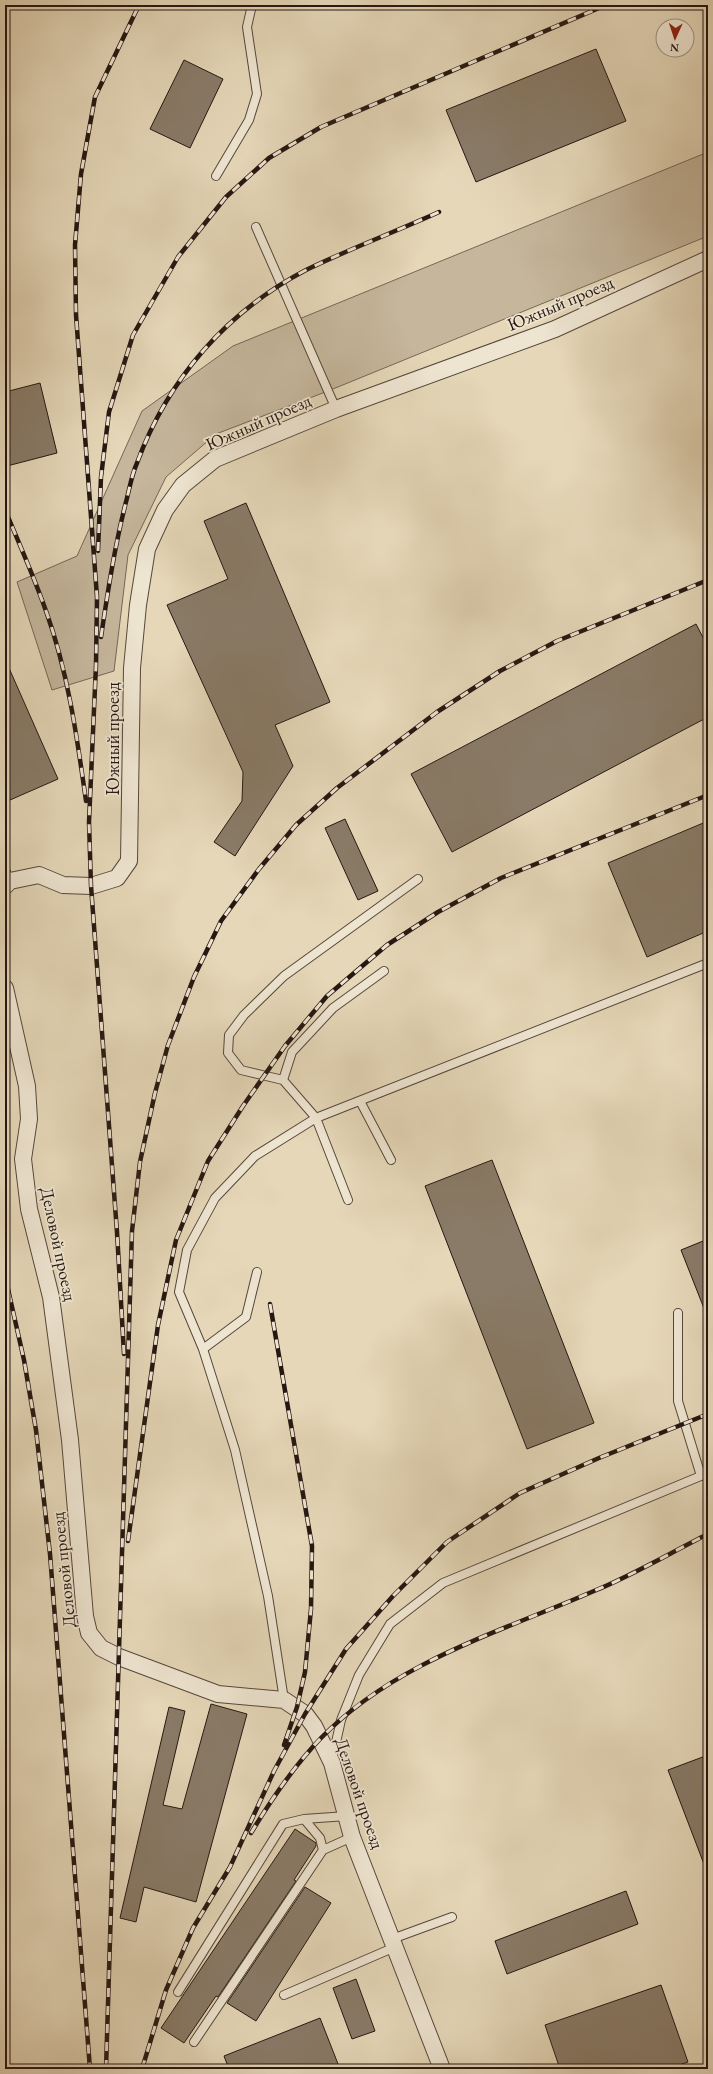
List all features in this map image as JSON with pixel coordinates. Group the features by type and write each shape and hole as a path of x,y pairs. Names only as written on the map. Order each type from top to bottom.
{"street":[{"name":"Южный проезд","path":"7,879 39,875 63,886 91,886 117,878 129,861 132,668 138,605 147,549 165,510 183,486 215,459 336,409 555,329 708,259"},
{"name":"Деловой проезд","path":"5,988 27,1086 29,1119 24,1158 29,1209 51,1297 70,1440 85,1616 89,1633 101,1648 113,1654 218,1694 284,1700 306,1714 314,1726 332,1762 352,1837 442,2069"}],"lane":[{"path":"216,176 249,120 257,94 247,27 252,5"},
{"path":"256,227 336,409"},
{"path":"348,1200 316,1118 283,1080 241,1070 228,1053 229,1035 244,1015 284,976 418,879"},
{"path":"284,1700 268,1596 236,1450 203,1350 179,1292 187,1250 215,1198 255,1156 316,1118 708,963"},
{"path":"283,1080 292,1052 328,1014 384,971"},
{"path":"360,1101 391,1160"},
{"path":"203,1350 246,1317 257,1272"},
{"path":"332,1762 340,1720 359,1675 390,1624 443,1583 704,1475 678,1401 678,1313"},
{"path":"178,1992 282,1824 304,1819 347,1816"},
{"path":"304,1819 320,1838 322,1850"},
{"path":"194,2042 322,1850 352,1837"},
{"path":"284,1995 393,1943 452,1917"}],"shaded area":[{"path":"708,152 708,236 328,391 216,434 166,477 128,555 114,671 52,690 17,582 77,556 142,411 233,346"}],"building":[{"path":"596,49 626,121 476,182 446,110"},
{"path":"184,60 223,79 190,148 150,129"},
{"path":"40,383 57,453 7,466 5,457 5,392"},
{"path":"246,503 330,702 275,725 293,766 235,856 214,842 242,801 243,772 167,605 228,579 204,521"},
{"path":"696,624 708,647 708,717 452,852 411,774"},
{"path":"5,659 58,779 10,800 5,788"},
{"path":"345,819 378,891 358,900 325,828"},
{"path":"708,821 708,931 647,957 608,863"},
{"path":"492,1160 594,1423 527,1449 425,1186"},
{"path":"708,1239 708,1316 707,1316 681,1250"},
{"path":"211,1704 247,1714 196,1902 144,1887 136,1922 120,1918 169,1707 185,1711 163,1805 182,1809"},
{"path":"708,1755 708,1872 707,1872 668,1770"},
{"path":"295,1829 316,1843 316,1846 294,1880 296,1881 218,1997 216,1996 184,2043 161,2028"},
{"path":"305,1887 331,1903 256,2021 227,2003"},
{"path":"626,1891 638,1924 507,1974 495,1941"},
{"path":"356,1979 375,2031 352,2039 333,1988"},
{"path":"661,1985 688,2062 668,2069 560,2069 545,2025"},
{"path":"320,2018 340,2069 229,2069 224,2056"}],"railway":[{"path":"124,1354 117,1232 91,886 89,822 96,665 97,597 76,315 75,245 81,174 95,97 139,5"},
{"path":"98,551 101,477 109,412 133,335 178,257 226,197 269,158 321,127 606,5"},
{"path":"101,637 115,550 135,467 150,432 165,403 183,376 203,351 226,327 250,306 277,287 322,262 439,212"},
{"path":"5,510 54,634 71,705 86,801"},
{"path":"106,2069 132,1231 140,1162 155,1093 168,1045 194,977 221,921 259,869 296,825 337,788 437,712 500,671 557,641 708,580"},
{"path":"128,1541 158,1325 176,1240 208,1161 243,1106 285,1046 327,996 387,945 438,912 501,878 708,795"},
{"path":"5,1276 24,1360 36,1430 50,1554 90,2069"},
{"path":"270,1304 312,1546 311,1609 305,1672 297,1707 284,1745"},
{"path":"142,2069 166,1990 193,1928 230,1867 274,1771 305,1714 346,1649 393,1596 447,1542 520,1493 599,1458 708,1414"},
{"path":"251,1833 283,1784 301,1760 321,1738 350,1712 382,1689 415,1669 450,1651 609,1585 708,1534"}]}
